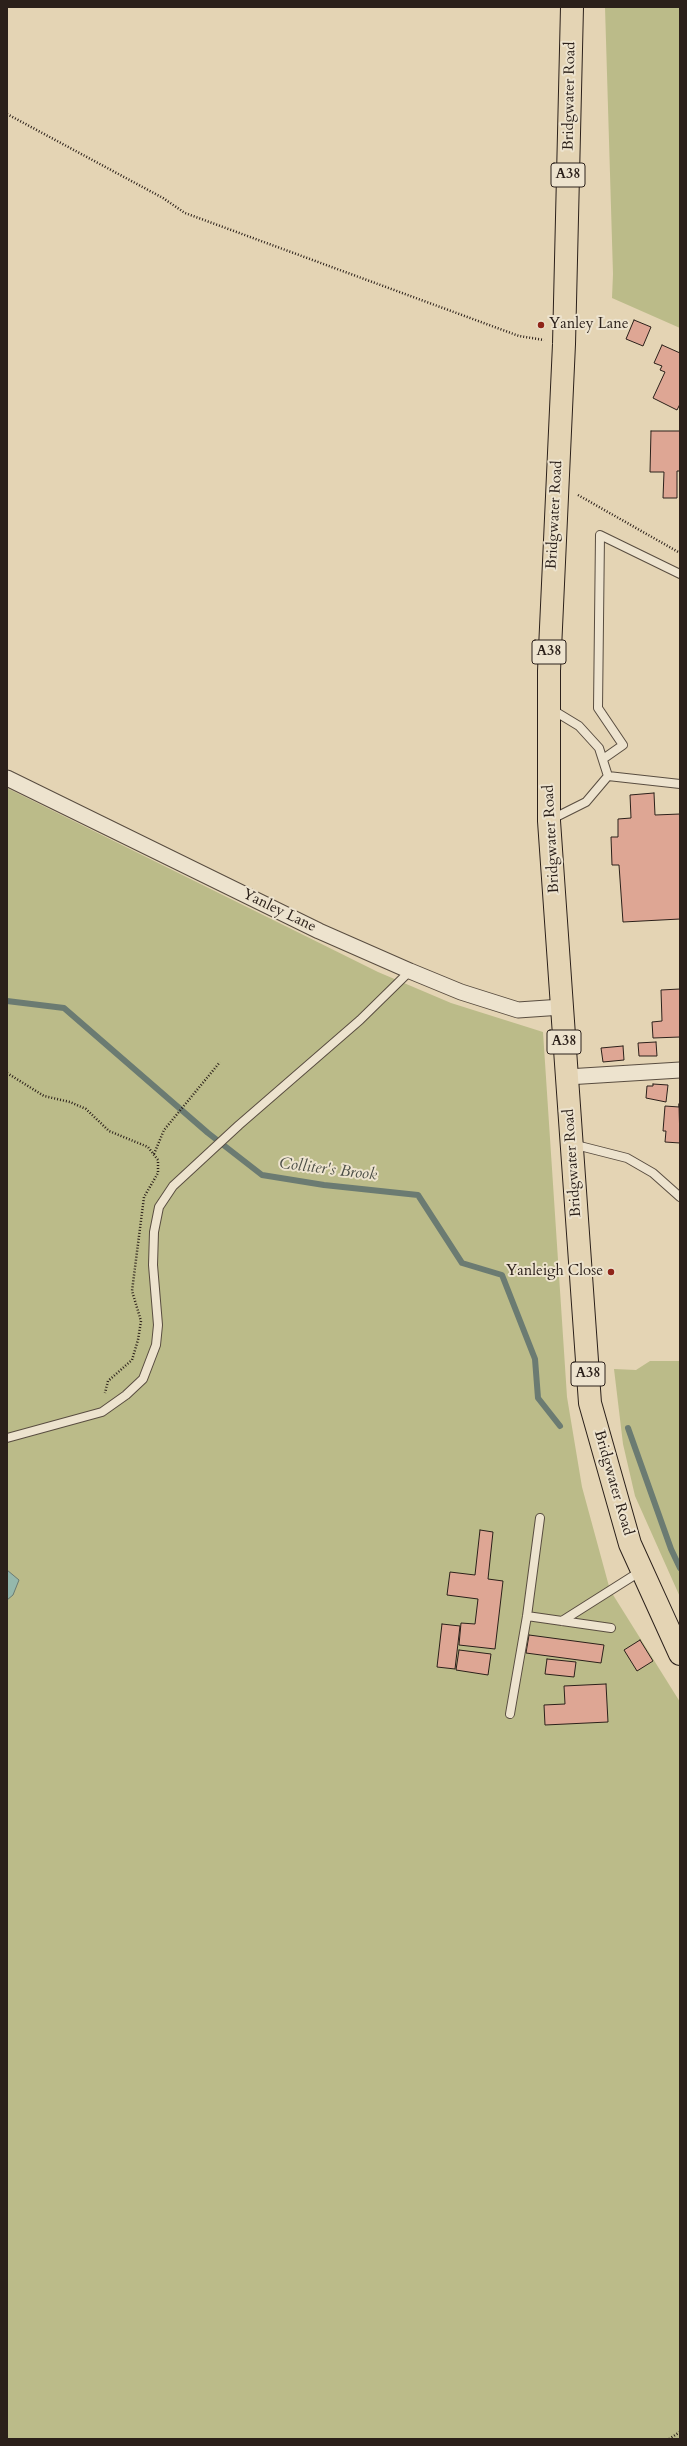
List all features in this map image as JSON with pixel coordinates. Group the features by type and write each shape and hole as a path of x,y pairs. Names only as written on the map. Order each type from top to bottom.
{"highway":[{"name":"Bridgwater Road","path":"572,7 564,344 556,483 549,707 549,821 590,1403 630,1544 680,1654"}],"street":[{"name":"Yanley Lane","path":"7,778 319,932 410,971 461,992 518,1010 562,1008"},
{"path":"567,1078 680,1070"}],"lane":[{"path":"603,759 623,745 598,708 600,535 680,574"},
{"path":"549,707 579,726 600,748 608,776"},
{"path":"549,821 586,802 608,776"},
{"path":"608,776 680,784"},
{"path":"7,1438 102,1412 126,1395 143,1379 156,1345 158,1325 153,1265 154,1232 159,1207 173,1186 239,1125 360,1020 410,971"},
{"path":"572,1143 627,1158 653,1173 680,1197"},
{"path":"510,1714 527,1616 540,1518"},
{"path":"562,1621 641,1570"},
{"path":"527,1616 611,1628"}],"path":[{"path":"7,114 163,198 185,213 519,336 564,344"},
{"path":"556,483 680,554"},
{"path":"154,1154 164,1130 220,1062"},
{"path":"7,1073 44,1096 70,1102 86,1109 109,1131 148,1147 158,1160 158,1173 144,1197 132,1291 142,1321 138,1340 132,1360 108,1381 105,1395"},
{"path":"669,2439 680,2432"}],"green space":[{"path":"605,7 680,7 680,328 612,298 613,274"},
{"path":"7,788 378,972 451,1003 543,1032 567,1397 582,1487 610,1590 680,1702 680,2439 7,2439"},
{"path":"650,1361 680,1361 680,1597 635,1496 623,1444 614,1369 636,1370"}],"water":[{"path":"7,1570 19,1580 13,1595 7,1600"}],"building":[{"path":"634,320 651,327 643,346 626,339"},
{"path":"662,345 680,353 680,404 677,410 653,398 665,372 660,370 662,366 654,363"},
{"path":"651,431 680,431 680,471 677,471 677,498 663,498 664,472 650,472"},
{"path":"654,793 655,815 680,814 680,919 623,922 619,865 612,865 611,837 618,837 618,819 631,818 630,795"},
{"path":"680,989 680,1037 653,1038 652,1022 662,1021 661,990"},
{"path":"656,1042 657,1056 639,1056 638,1043"},
{"path":"623,1046 624,1060 603,1062 601,1048"},
{"path":"653,1084 668,1085 666,1102 646,1098 647,1086 653,1086"},
{"path":"679,1104 680,1143 665,1142 666,1131 663,1131 665,1106 679,1107"},
{"path":"480,1530 493,1532 488,1579 503,1581 495,1649 459,1645 461,1623 475,1624 478,1599 447,1595 450,1572 475,1575"},
{"path":"442,1624 460,1626 455,1669 437,1667"},
{"path":"529,1635 604,1645 601,1663 526,1653"},
{"path":"640,1640 653,1661 637,1671 624,1650"},
{"path":"459,1650 491,1654 488,1675 456,1670"},
{"path":"547,1659 576,1662 574,1677 545,1674"},
{"path":"606,1684 608,1722 545,1725 544,1705 565,1704 564,1686"}],"waterway":[{"name":"Colliter's Brook","path":"7,1001 64,1008 208,1133 262,1175 324,1185 418,1195 462,1263 502,1275 535,1359 538,1398 560,1426"},
{"name":"Colliter's Brook","path":"628,1428 671,1549 680,1568"}],"place":[{"name":"Yanley Lane","path":"541,325"},
{"name":"Yanleigh Close","path":"611,1272"}]}
